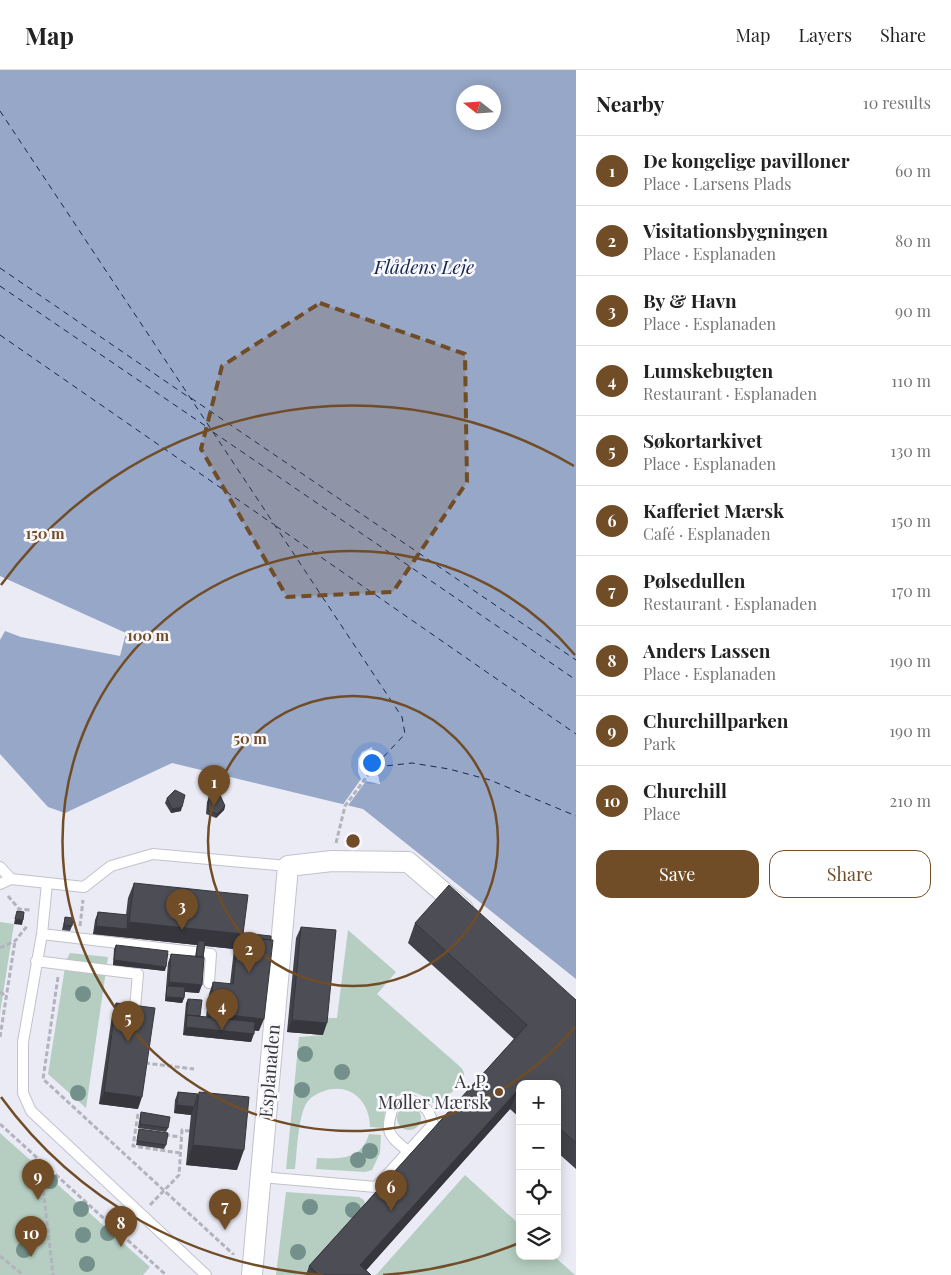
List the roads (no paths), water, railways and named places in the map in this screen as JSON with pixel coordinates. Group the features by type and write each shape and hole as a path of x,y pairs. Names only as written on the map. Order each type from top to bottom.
{"street":[{"path":"288,866 332,860 408,862 474,919"},
{"name":"Esplanaden","path":"252,1275 288,866"}],"lane":[{"path":"0,884 12,878 84,887 110,866 154,854 288,866"},
{"path":"0,867 12,878"},
{"path":"47,882 42,934 24,1042 24,1093 27,1102 31,1111 206,1275"},
{"path":"42,934 211,954 208,983"},
{"path":"36,962 138,974 135,1008"},
{"path":"261,1176 376,1187 433,1124 430,1112 419,1103 406,1098 394,1103 388,1130 392,1139 408,1151"}],"water":[{"name":"Flådens Leje","path":"0,70 576,70 576,979 363,809 172,763 65,813 48,807 0,754 0,640 5,631 21,637 120,656 126,633 0,576"}],"place":[{"name":"De kongelige pavilloner","path":"214,806"},
{"name":"By & Havn","path":"182,930"},
{"name":"Visitationsbygningen","path":"249,973"},
{"name":"Lumskebugten","path":"222,1030"},
{"name":"Søkortarkivet","path":"128,1042"},
{"name":"A. P. Møller Mærsk","path":"499,1092"},
{"name":"Churchillparken","path":"38,1200"},
{"name":"Kafferiet Mærsk","path":"391,1211"},
{"name":"Pølsedullen","path":"225,1230"},
{"name":"Anders Lassen","path":"121,1247"},
{"name":"Churchill","path":"31,1257"}]}
